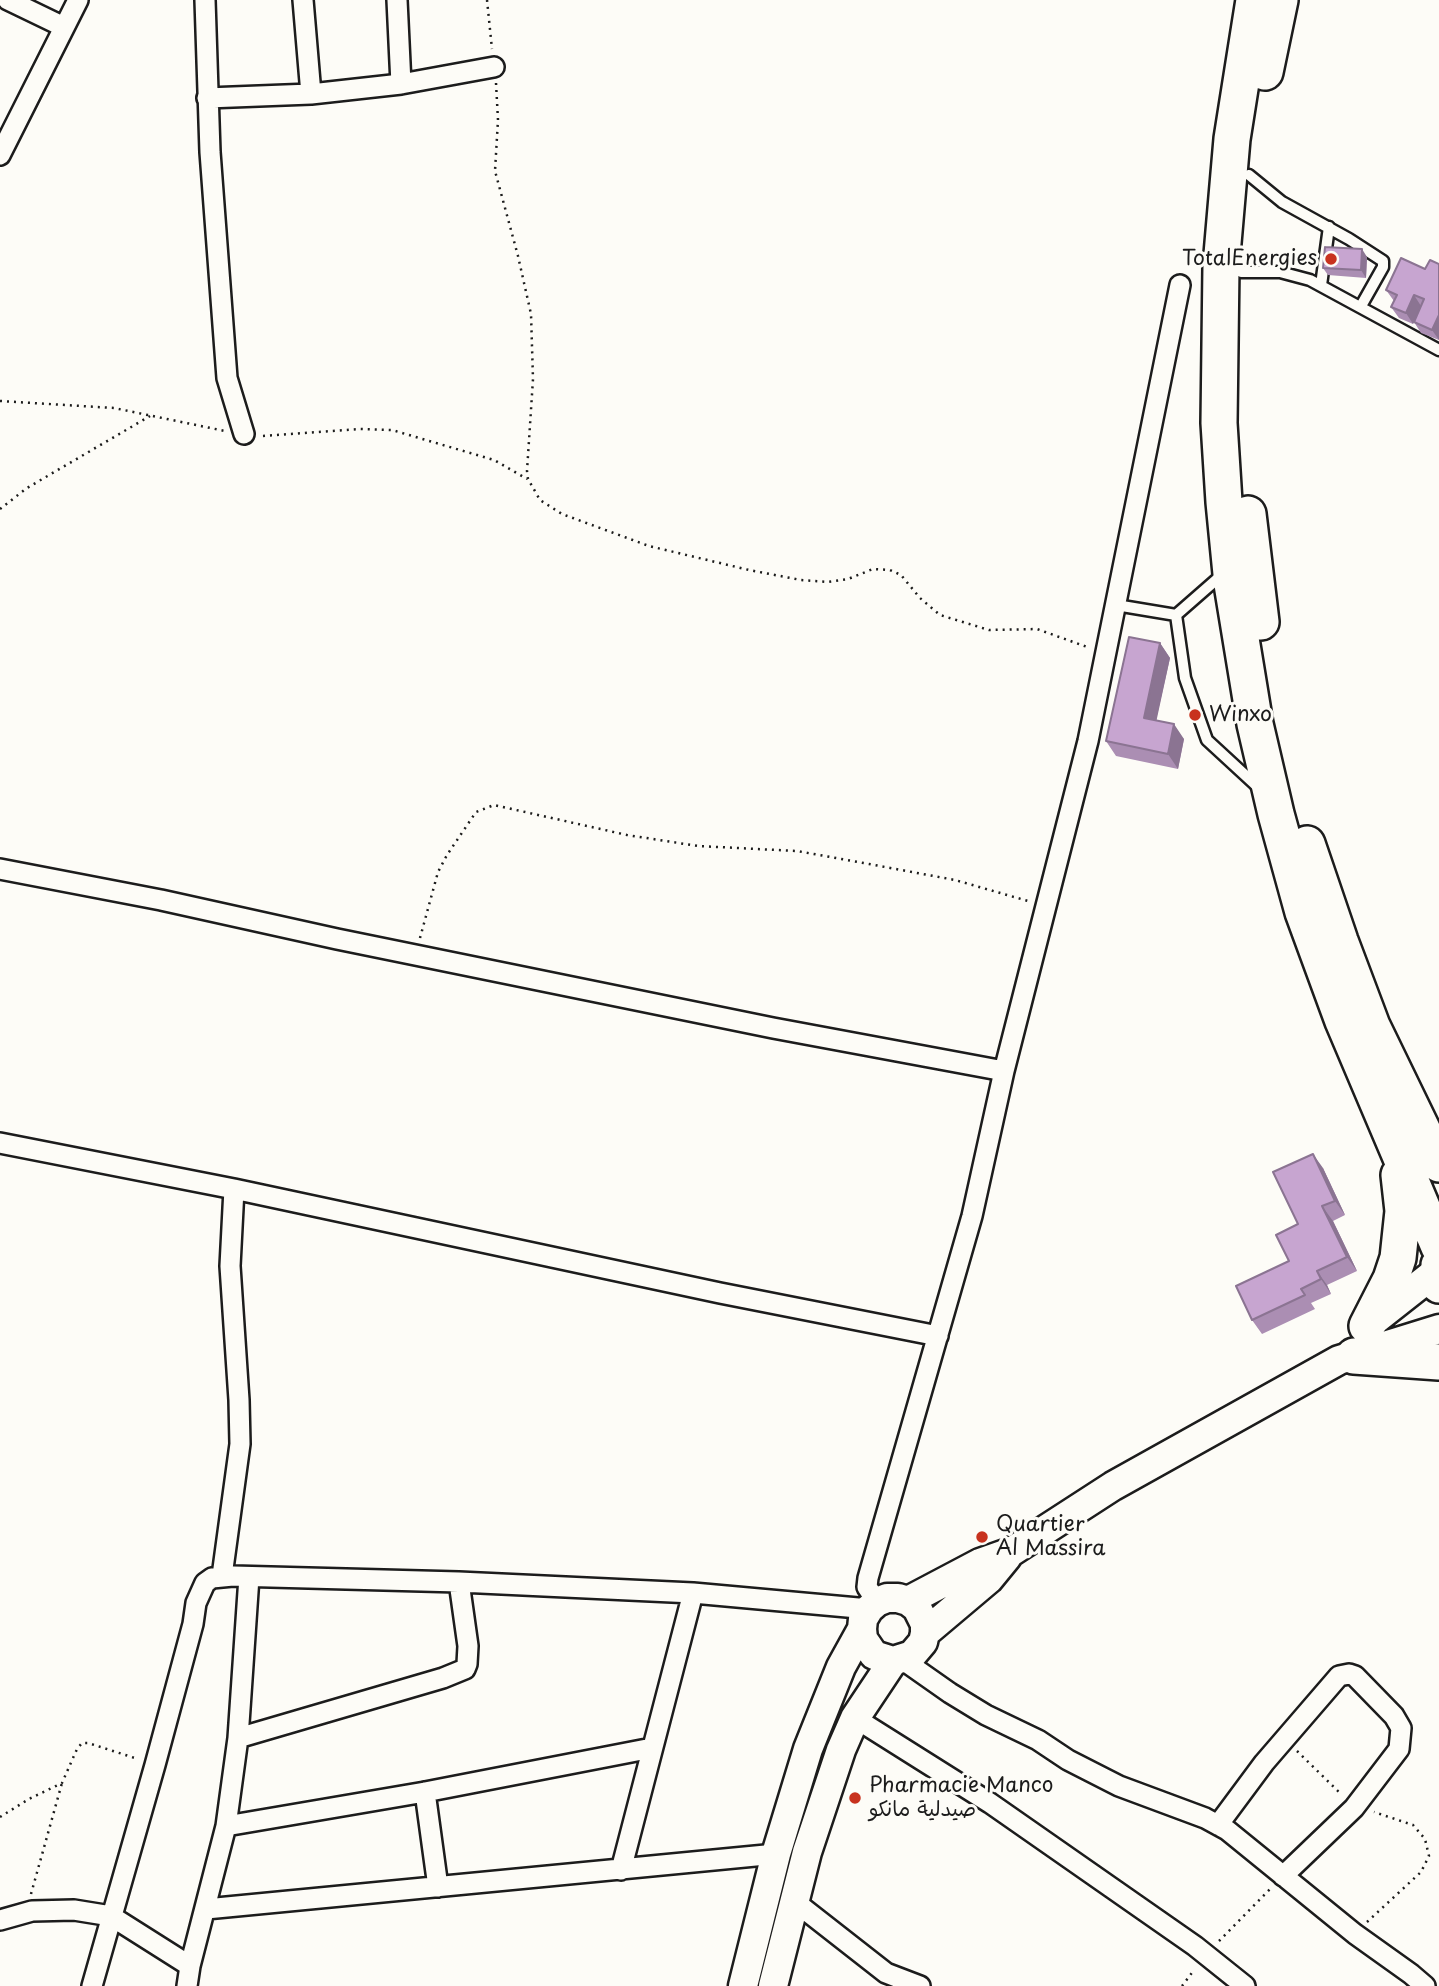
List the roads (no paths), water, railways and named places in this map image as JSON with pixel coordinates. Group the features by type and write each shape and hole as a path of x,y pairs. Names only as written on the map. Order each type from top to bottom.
{"highway":[{"path":"1254,0 1232,139 1221,266 1218,346 1219,423 1230,568 1246,679 1272,800 1303,912 1439,1267"},
{"path":"1280,0 1258,106 1241,272 1240,366 1246,495 1268,678 1297,814 1344,953 1372,1026 1439,1164"},
{"path":"1395,1147 1402,1211 1398,1258 1391,1279 1354,1348 1439,1362"}],"street":[{"path":"8,0 64,27"},
{"path":"0,155 78,0"},
{"path":"205,0 207,98 227,377 244,434"},
{"path":"303,0 311,94"},
{"path":"397,0 401,83"},
{"path":"207,98 311,94 401,83 494,67"},
{"path":"1180,285 1088,741 1004,1071 972,1216 868,1578 869,1614 863,1639 874,1655 898,1661 986,1715 1038,1740 1068,1760 1119,1786 1218,1825 1239,1839 1354,1934 1425,1986"},
{"path":"0,869 773,1028 1004,1071"},
{"path":"0,1143 234,1189 720,1293 938,1336"},
{"path":"222,1576 240,1444 230,1266 234,1189"},
{"path":"908,1601 980,1563 1011,1552 1113,1486 1354,1348 1439,1267"},
{"path":"1354,1348 1379,1346 1439,1329"},
{"path":"925,1633 922,1615 908,1601 887,1598 869,1614 841,1667 808,1749 776,1854 744,1981 773,1986 807,1852 841,1750 855,1718 898,1661 918,1649 925,1633 989,1579 1011,1552"},
{"path":"92,1986 155,1765 200,1590 205,1583 222,1576 459,1582 693,1593 869,1614"},
{"path":"187,1986 226,1826 238,1738 249,1577"},
{"path":"238,1738 443,1678 465,1669 468,1646 459,1582"},
{"path":"621,1870 693,1593"},
{"path":"1218,1825 1284,1738 1339,1676 1355,1676 1394,1716 1401,1728 1399,1749 1354,1808 1283,1876"},
{"path":"855,1718 990,1803 1206,1955 1245,1986"},
{"path":"226,1826 425,1792 652,1748"},
{"path":"425,1792 438,1887"},
{"path":"206,1909 776,1854"},
{"path":"794,1901 886,1973 920,1986"},
{"path":"0,1920 26,1913 74,1910 111,1916 190,1966"}],"lane":[{"path":"1249,175 1282,202 1329,227 1383,261 1383,267 1361,306"},
{"path":"1321,285 1329,227"},
{"path":"1241,272 1292,274 1321,285 1439,350"},
{"path":"1175,615 1230,568"},
{"path":"1116,605 1175,615"},
{"path":"1175,615 1185,678 1208,740 1272,800"}],"place":[{"name":"TotalEnergies","path":"1331,259"},
{"name":"Winxo","path":"1195,715"},
{"name":"Quartier Al Massira","path":"982,1537"},
{"name":"Pharmacie Manco صيدلية مانكو","path":"855,1798"}]}
